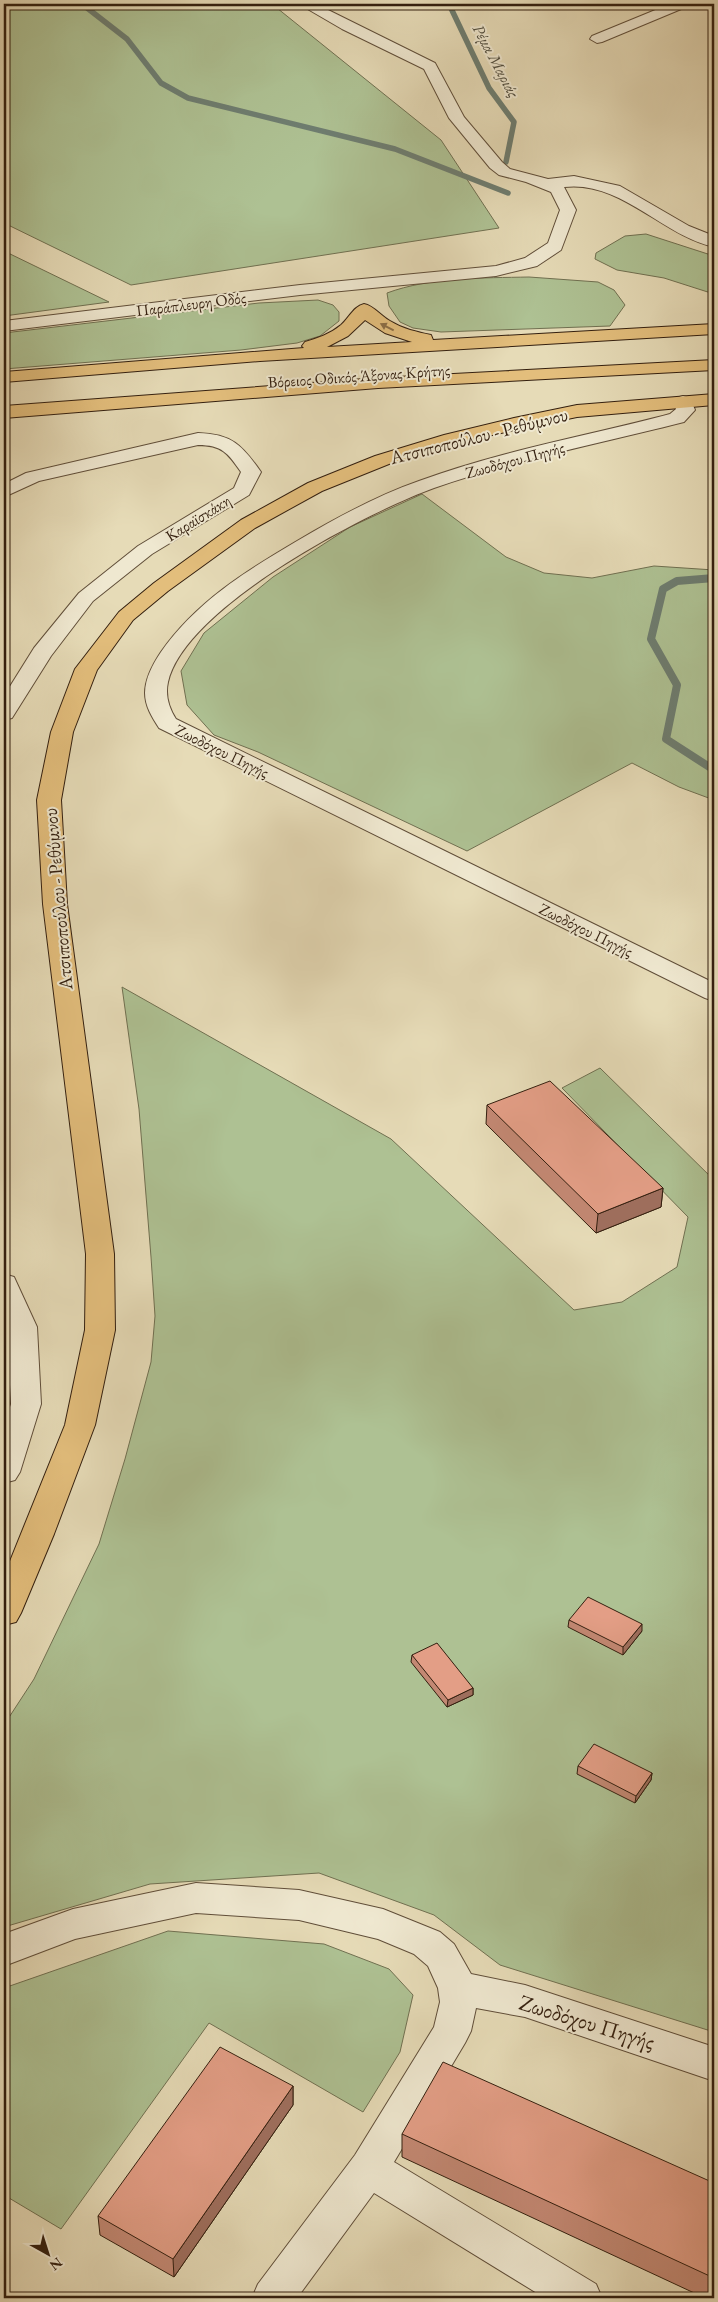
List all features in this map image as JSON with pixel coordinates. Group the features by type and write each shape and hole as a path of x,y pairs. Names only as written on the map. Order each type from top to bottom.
{"main road":[{"path":"260,356 320,344 342,334 357,322 364,309 375,321 395,331 416,337 454,342 486,342"},
{"path":"4,376 260,356 714,329"},
{"name":"Βόρειος Οδικός Άξονας Κρήτης","path":"4,386 292,364 714,340"},
{"name":"Βόρειος Οδικός Άξονας Κρήτης","path":"4,402 272,381 714,356"},
{"path":"4,412 378,383 714,365"},
{"name":"Ατσιποπούλου - Ρεθύμνου","path":"4,1614 38,1534 80,1425 100,1330 100,1254 55,904 49,800 62,732 86,669 126,616 162,586 248,524 315,487 382,460 451,439 514,424 577,412 714,399"}],"street":[{"path":"306,4 430,66 457,118 496,165 505,172 548,184 574,182 614,189 683,229 714,242"},
{"path":"597,39 681,4"},
{"name":"Παράπλευρη Οδός","path":"4,326 300,290 496,271 531,262 555,246 568,210 557,189 548,184"},
{"path":"352,286 364,309"},
{"name":"Ζωοδόχου Πηγής","path":"683,402 686,410 677,418 491,465 424,486 361,513 242,583 213,605 191,627 173,651 158,676 156,696 160,714 167,723 714,993"},
{"name":"Καραϊσκάκη","path":"4,491 33,478 198,439 215,439 226,443 251,472 242,491 145,550 86,596 42,653 4,713"},
{"path":"4,1284 22,1327 26,1404 4,1472"},
{"path":"4,1950 73,1924 196,1898 299,1905 383,1925 426,1943 441,1955 451,1971 457,1988 459,2002 452,2031 369,2168 273,2298"},
{"name":"Ζωοδόχου Πηγής","path":"457,1988 525,2001 714,2064"},
{"path":"369,2168 581,2298"}],"green space":[{"path":"4,4 272,4 441,140 499,228 131,285 4,223"},
{"path":"646,234 714,256 714,294 664,278 617,270 595,259 596,253 625,236"},
{"path":"4,251 109,302 4,316"},
{"path":"529,277 598,282 614,290 625,305 610,326 441,332 413,328 400,322 389,306 387,293 421,284 457,279"},
{"path":"318,300 333,305 339,312 339,321 320,336 297,343 241,350 4,369 4,333 259,303"},
{"path":"422,494 506,557 544,573 592,578 654,566 714,570 714,800 679,787 632,763 467,851 258,752 214,735 187,705 181,671 204,633 273,577 350,527"},
{"path":"122,987 391,1139 574,1310 622,1302 677,1267 688,1217 562,1088 600,1068 714,1180 714,2032 500,1965 434,1915 319,1873 150,1884 4,1927 4,1725 34,1679 99,1544 125,1459 151,1362 155,1316 151,1257 139,1109"},
{"path":"168,1931 324,1944 389,1969 413,1995 400,2052 363,2112 209,2023 61,2229 4,2195 4,1988"}],"building":[{"path":"550,1081 663,1188 598,1214 487,1105"},
{"path":"588,1597 642,1624 623,1647 569,1620"},
{"path":"437,1643 473,1688 448,1700 412,1655"},
{"path":"594,1744 652,1773 636,1796 578,1766"},
{"path":"220,2047 293,2086 173,2259 98,2216"},
{"path":"443,2062 714,2183 714,2278 402,2134"}],"waterway":[{"path":"82,4 127,39 161,83 188,98 395,149 508,193"},
{"name":"Ρέμα Μαριάς","path":"449,4 489,88 514,122 506,162"},
{"path":"714,578 677,581 663,589 651,639 677,685 666,739 714,770"}]}
